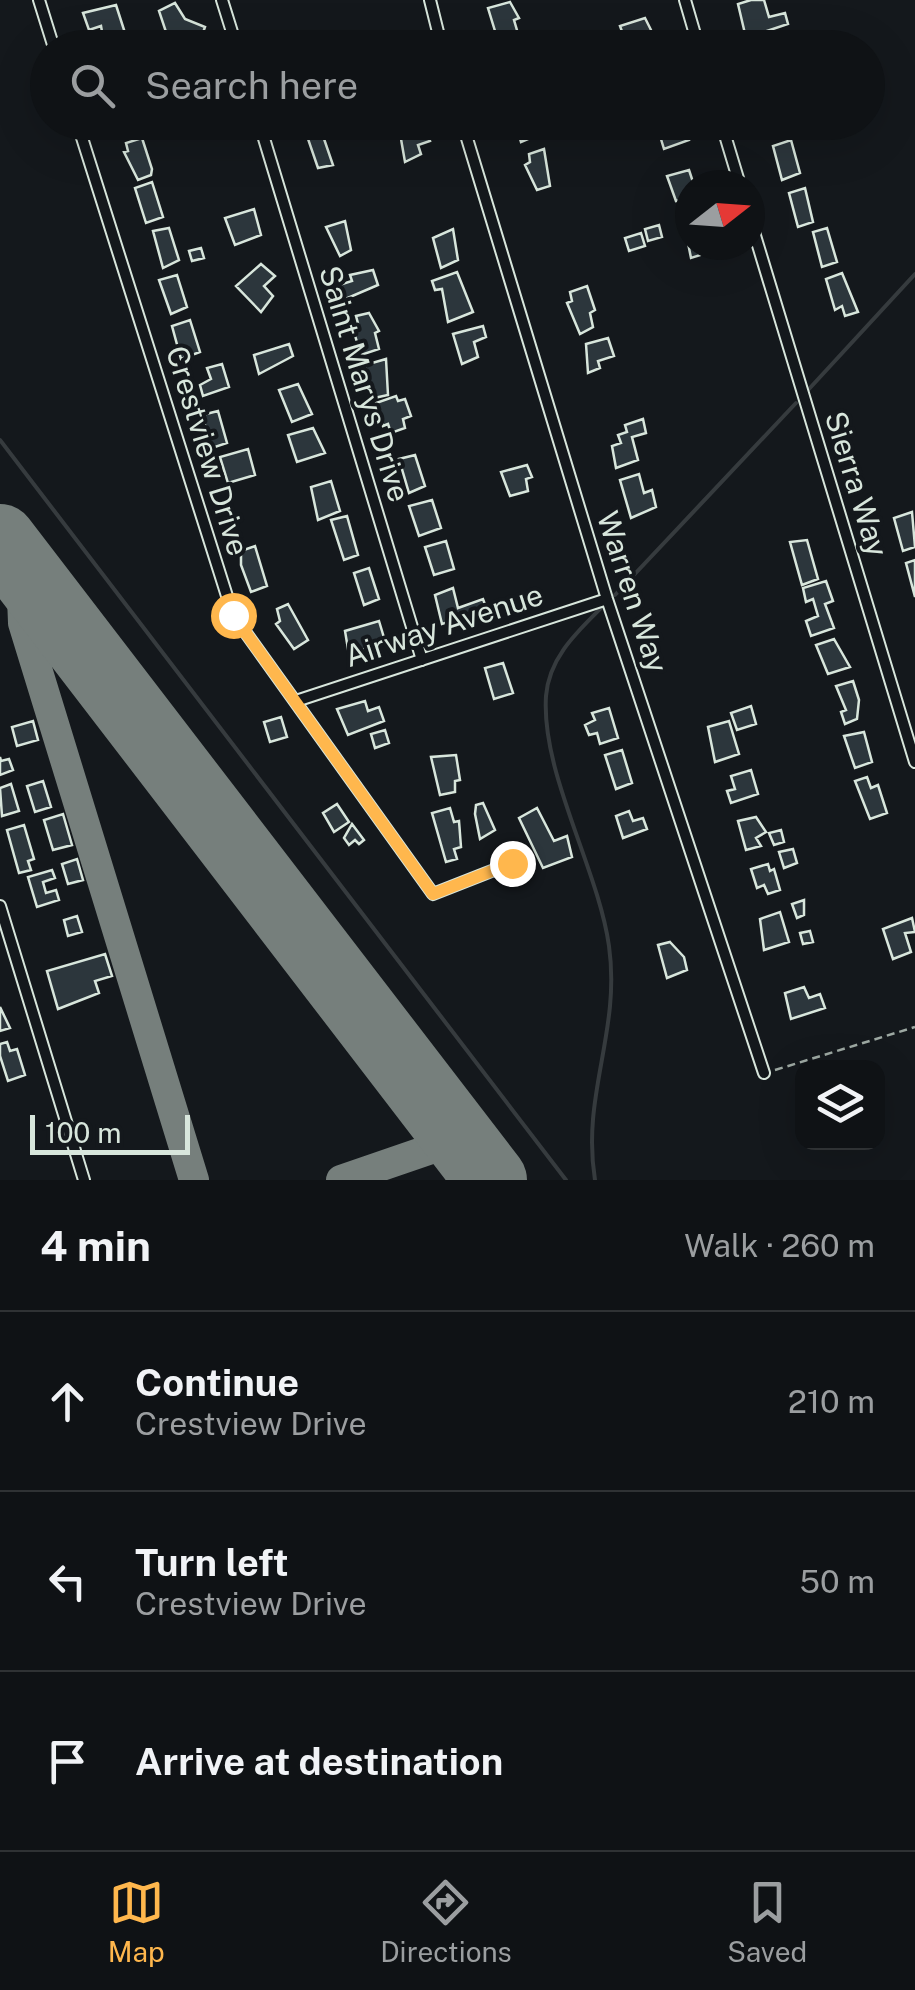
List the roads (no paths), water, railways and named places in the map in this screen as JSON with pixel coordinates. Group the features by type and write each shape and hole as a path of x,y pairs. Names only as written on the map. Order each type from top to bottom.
{"street":[{"path":"39,0 48,30"},
{"path":"222,0 231,30"},
{"path":"430,0 438,30"},
{"path":"684,0 693,30"},
{"name":"Crestview Drive","path":"84,140 233,615 433,894 512,863"},
{"name":"Saint Marys Drive","path":"264,140 422,660"},
{"name":"Warren Way","path":"467,140 607,599 764,1074"},
{"path":"726,140 735,170"},
{"name":"Sierra Way","path":"762,260 915,762"},
{"name":"Airway Avenue","path":"296,702 607,599"},
{"path":"0,906 84,1180"}],"waterway":[{"path":"809,389 915,274"},
{"path":"615,595 796,403"},
{"path":"0,440 566,1180"},
{"path":"595,1180 593,1120 610,1007 609,946 594,885 552,757 546,696 558,658 601,608"}]}
